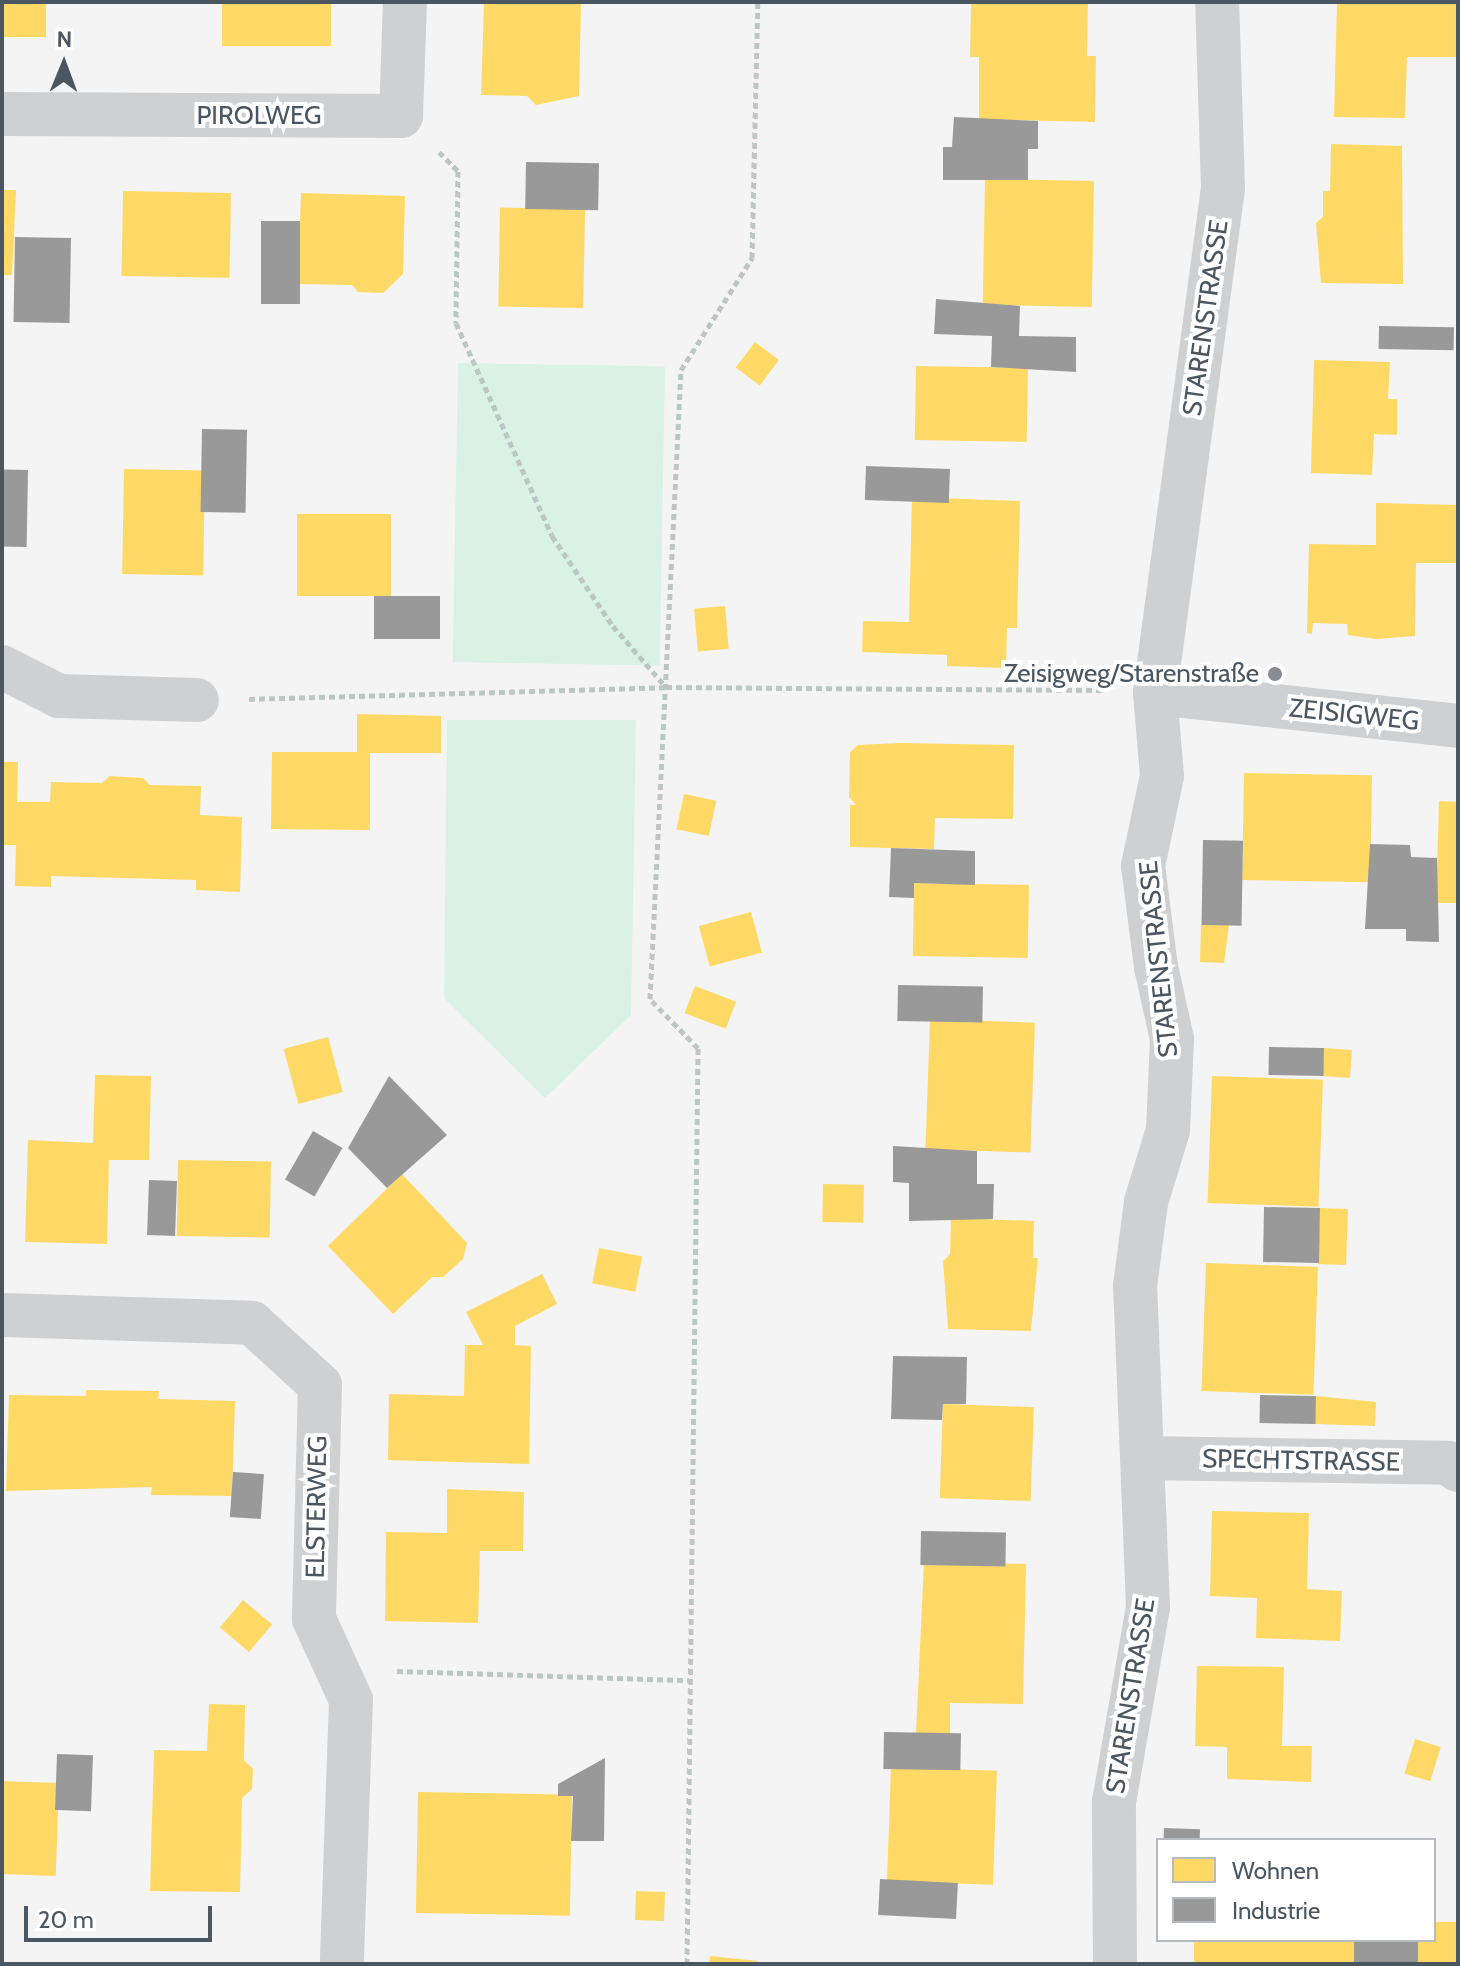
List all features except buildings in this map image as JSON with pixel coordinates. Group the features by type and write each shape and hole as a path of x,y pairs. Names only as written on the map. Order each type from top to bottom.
{"street":[{"path":"401,116 405,2"},
{"name":"STARENSTRASSE","path":"1115,1964 1114,1802 1148,1607 1135,1286 1146,1202 1168,1130 1172,1039 1156,967 1143,866 1162,776 1155,693 1223,188 1217,2"},
{"name":"PIROLWEG","path":"2,114 401,116"},
{"path":"2,667 59,696 197,700"},
{"name":"ZEISIGWEG","path":"1155,693 1458,726"},
{"name":"ELSTERWEG","path":"2,1315 252,1323 320,1385 314,1619 351,1700 342,1964"},
{"name":"SPECHTSTRASSE","path":"1143,1458 1448,1463 1458,1470"}],"path":[{"path":"687,1964 688,1680 698,1048 650,999 681,370 752,258 758,2"},
{"path":"401,116 458,171 456,323 552,536 613,626 666,687"},
{"path":"197,700 666,687 1155,693"},
{"path":"337,1669 688,1680"}],"green space":[{"path":"458,363 665,367 660,666 453,662"},
{"path":"447,720 636,720 631,1015 545,1098 444,998"}],"place":[{"name":"Zeisigweg/Starenstraße","path":"1275,674"}]}
